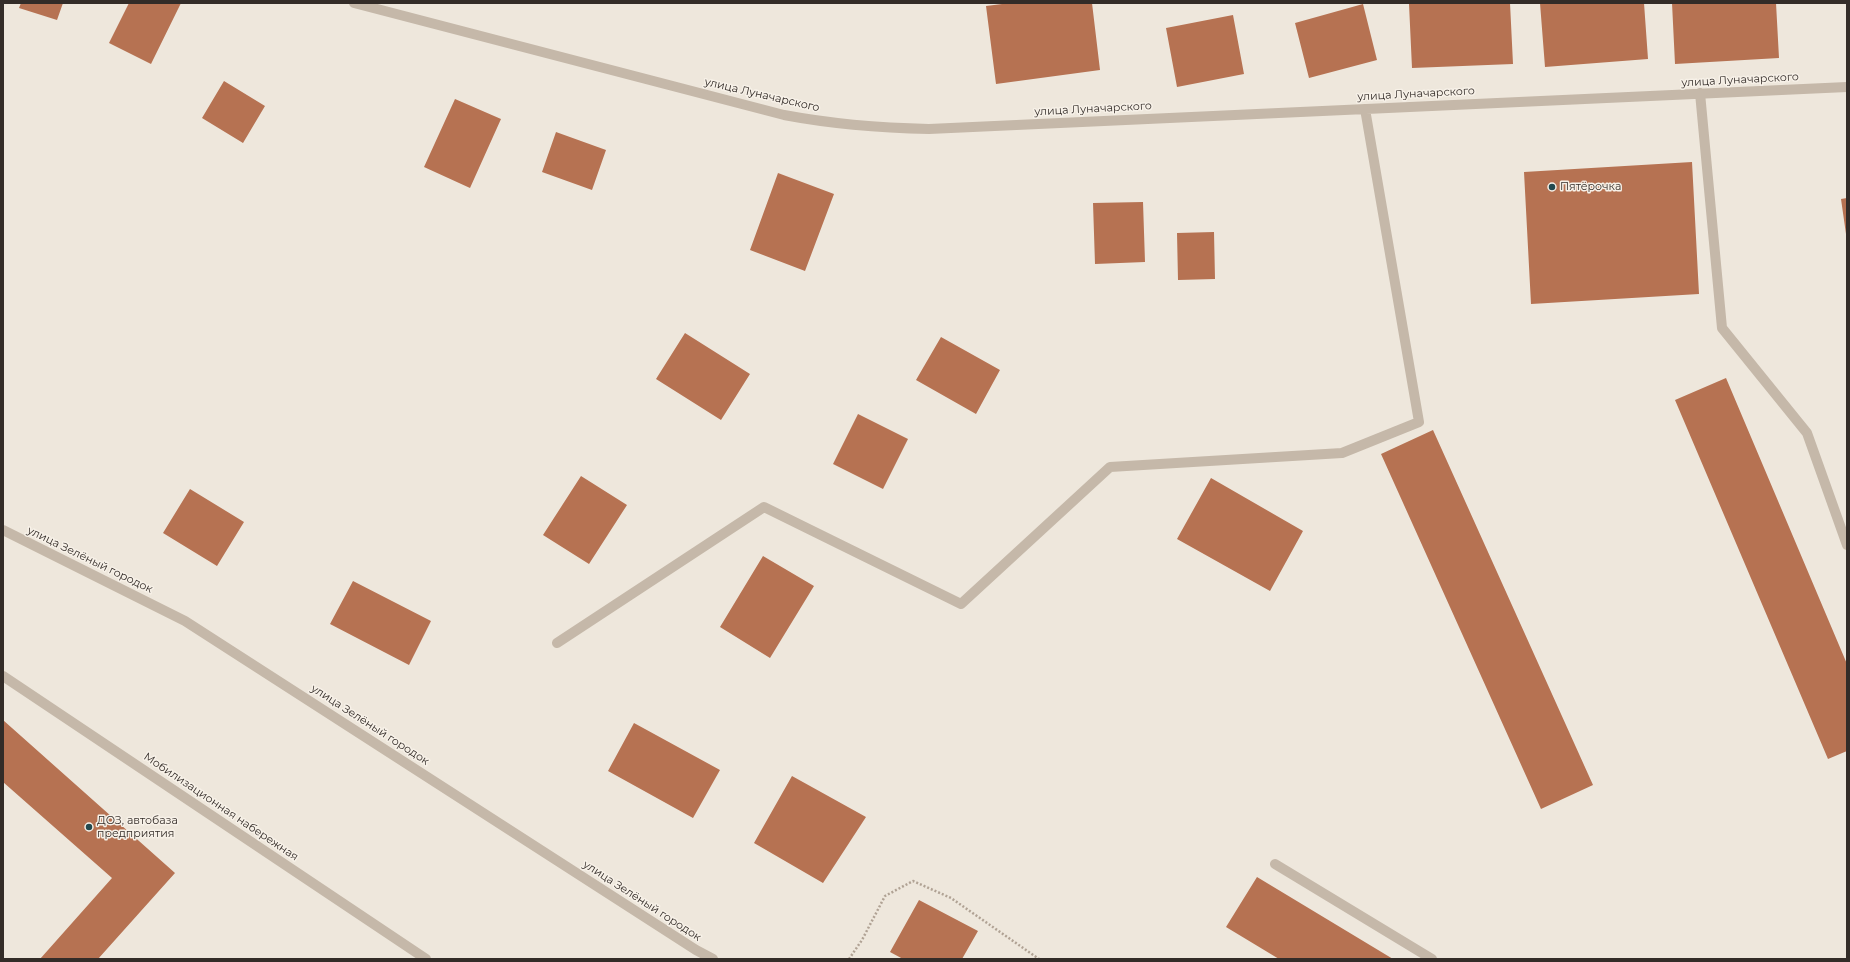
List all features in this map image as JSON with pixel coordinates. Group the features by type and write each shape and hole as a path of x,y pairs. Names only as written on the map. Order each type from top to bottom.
{"street":[{"name":"улица Луначарского","path":"354,3 784,115 850,125 930,129 1847,87"},
{"path":"1700,93 1722,328 1807,433 1847,544"},
{"path":"557,643 764,508 961,604 1110,467 1342,453 1419,422 1365,109"},
{"name":"улица Зелёный городок","path":"3,530 186,620 696,950 713,959"},
{"name":"Мобилизационная набережная","path":"3,676 426,959"},
{"path":"1275,864 1432,959"}],"path":[{"path":"849,959 862,940 885,896 913,881 951,898 1039,959"}],"building":[{"path":"21,3 63,3 57,20 19,8"},
{"path":"129,3 181,3 151,64 109,43"},
{"path":"1010,3 1092,3 1100,70 996,84 986,6"},
{"path":"1510,3 1513,64 1412,68 1409,4"},
{"path":"1540,3 1644,3 1648,59 1545,67"},
{"path":"1672,3 1776,3 1779,58 1675,64"},
{"path":"1363,4 1377,60 1309,78 1295,23"},
{"path":"1233,15 1244,74 1177,87 1166,28"},
{"path":"224,81 265,106 243,143 202,118"},
{"path":"455,99 501,119 470,188 424,167"},
{"path":"556,132 606,150 592,190 542,172"},
{"path":"1692,162 1699,294 1531,304 1524,172"},
{"path":"778,173 834,194 805,271 750,250"},
{"path":"1847,198 1847,234 1846,234 1841,199"},
{"path":"1143,202 1145,262 1095,264 1093,203"},
{"path":"1214,232 1215,279 1178,280 1177,233"},
{"path":"685,333 750,374 721,420 656,379"},
{"path":"941,337 1000,370 976,414 916,380"},
{"path":"1726,378 1847,664 1847,751 1828,759 1675,400"},
{"path":"858,414 908,439 883,489 833,464"},
{"path":"1433,430 1593,785 1541,809 1381,454"},
{"path":"581,476 627,505 589,564 543,535"},
{"path":"1211,478 1303,531 1270,591 1177,539"},
{"path":"190,489 244,522 217,566 163,533"},
{"path":"763,556 814,586 770,658 720,627"},
{"path":"353,581 431,621 409,665 330,624"},
{"name":"ДОЗ, автобаза предприятия","path":"3,720 175,873 98,959 40,959 112,878 3,782"},
{"path":"634,723 720,770 693,818 608,771"},
{"path":"792,776 866,817 823,883 754,843"},
{"path":"1257,877 1393,959 1279,959 1226,927"},
{"path":"919,900 978,931 962,959 903,959 890,952"}],"place":[{"name":"Пятёрочка","path":"1552,187"},
{"name":"ДОЗ, автобаза предприятия","path":"89,827"}]}
